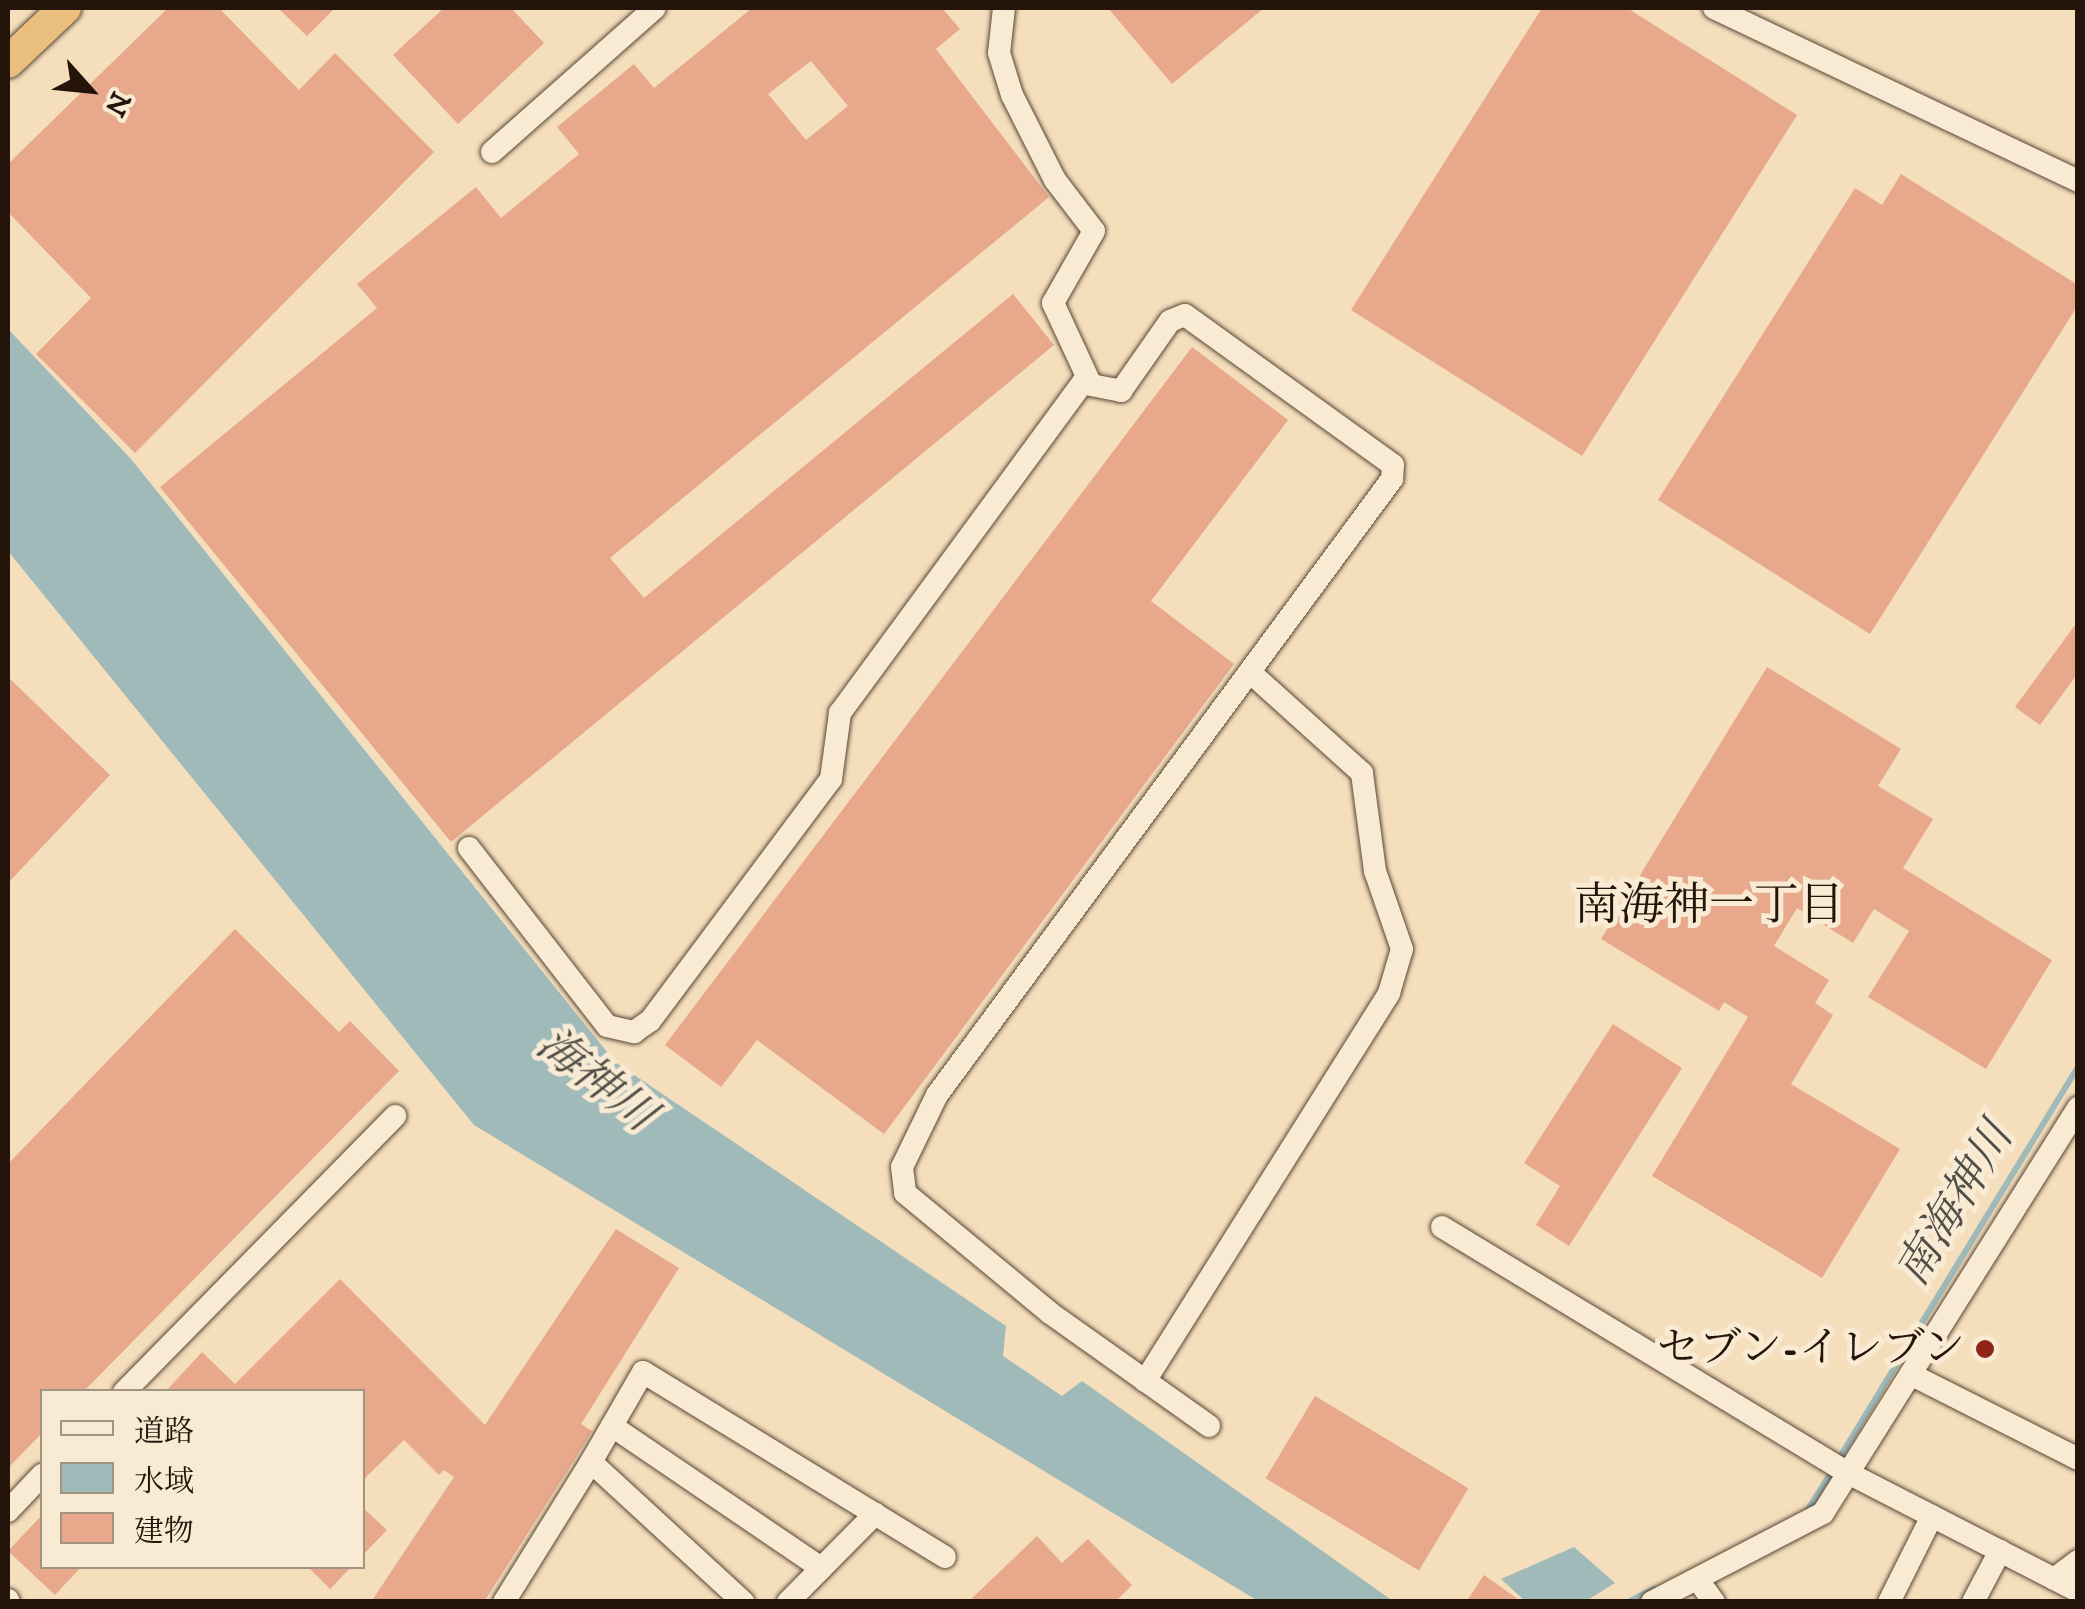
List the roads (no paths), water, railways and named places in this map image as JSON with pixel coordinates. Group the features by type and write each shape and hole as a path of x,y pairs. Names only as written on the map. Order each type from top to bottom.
{"highway":[{"path":"8,40 40,8"},
{"path":"8,62 65,8"}],"street":[{"path":"492,152 655,8"},
{"path":"1004,8 999,54 1012,96 1055,180 1092,226 1054,303 1086,378 1105,392 1120,391 1170,320 1184,315 1394,465 1392,479 937,1095 902,1168 905,1193 1209,1426"},
{"path":"1714,8 2078,181"},
{"path":"469,848 607,1026 634,1032 650,1021 831,779 840,713 1086,378"},
{"path":"1146,1381 1389,994 1400,959 1374,871 1362,773 1250,672"},
{"path":"1652,1602 1802,1530 1850,1474 2078,1108"},
{"path":"127,1389 394,1116"},
{"path":"1442,1227 1850,1474 2078,1591"},
{"path":"506,1600 643,1372 945,1556"},
{"path":"1912,1375 2078,1460"},
{"path":"612,1426 821,1568"},
{"path":"591,1462 743,1602"},
{"path":"8,1511 40,1477"},
{"path":"788,1602 875,1514"},
{"path":"1889,1602 1932,1516"},
{"path":"1973,1602 2000,1552"},
{"path":"2054,1579 2078,1562"},
{"path":"1698,1580 1714,1602"}],"water":[{"name":"海神川","path":"8,329 131,459 615,1062 1006,1326 1003,1356 1062,1396 1082,1381 1393,1601 1258,1601 474,1125 8,551"},
{"path":"1574,1547 1615,1583 1586,1601 1525,1601 1501,1579"}],"waterway":[{"name":"南海神川","path":"1838,1460 2078,1067"},
{"name":"南海神川","path":"1807,1511 1832,1471"},
{"name":"南海神川","path":"1628,1602 1654,1589"}],"place":[{"name":"セブン-イレブン","path":"1985,1349"}],"district":[{"name":"南海神一丁目","path":"1709,907"}]}
